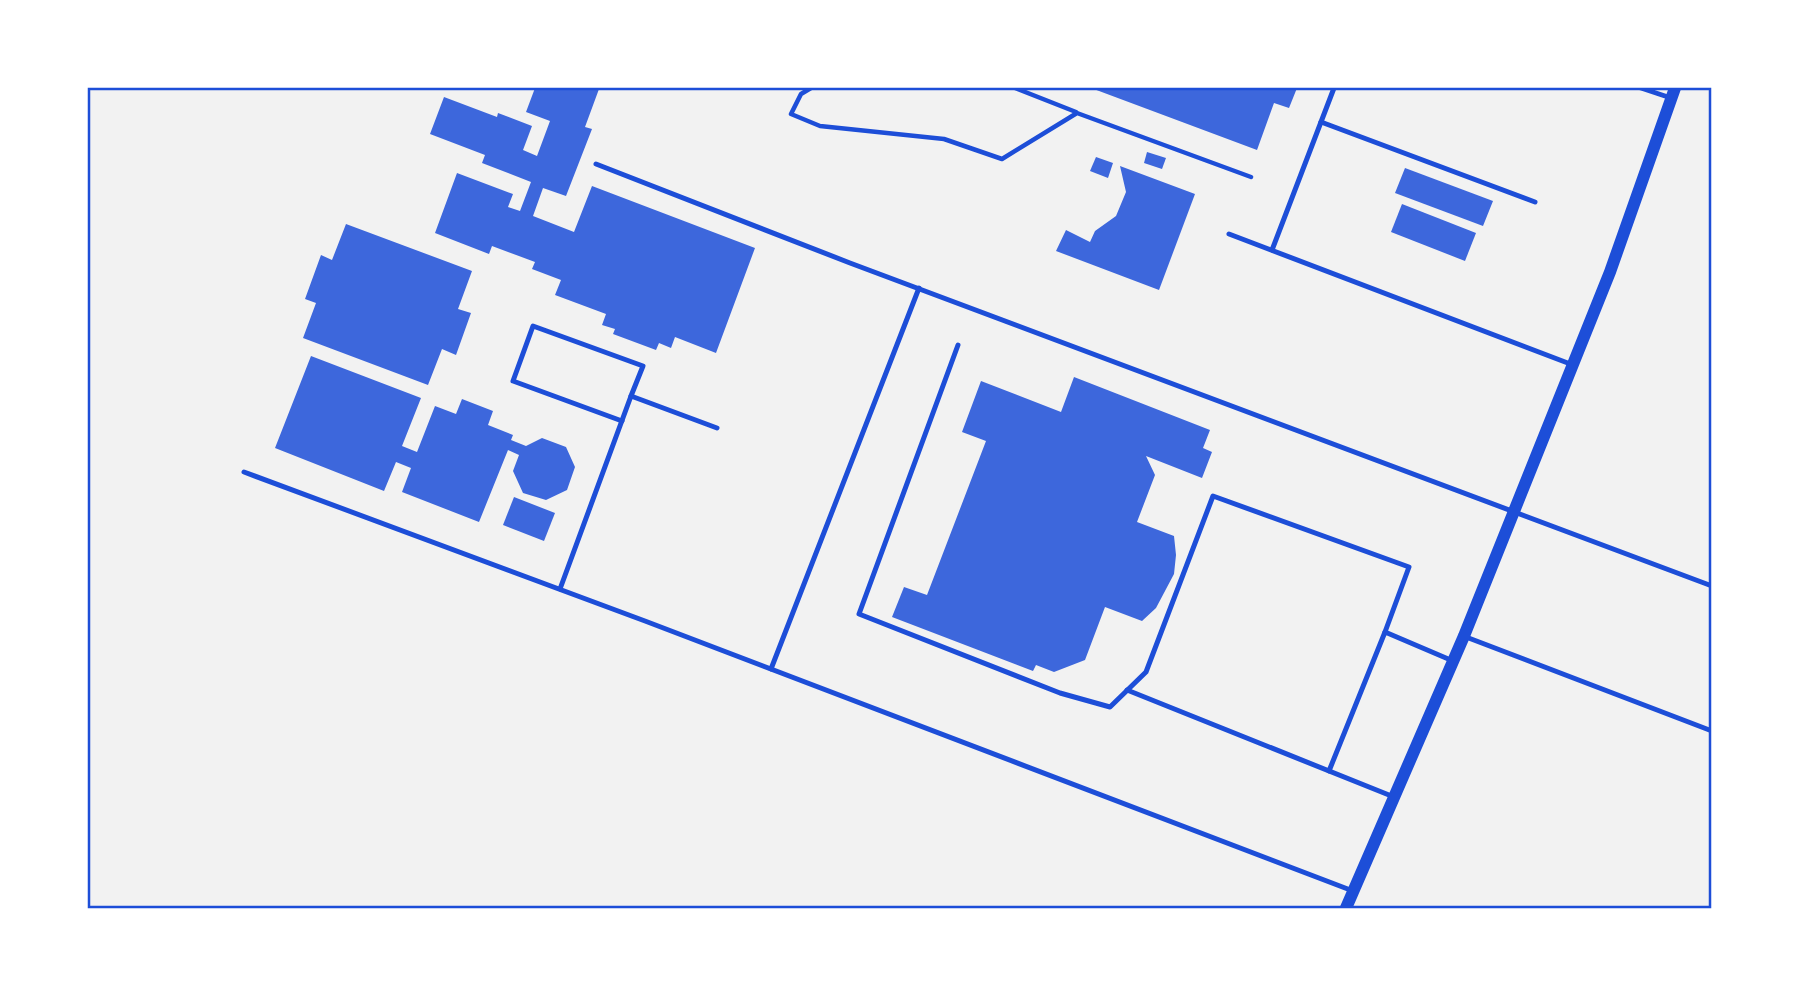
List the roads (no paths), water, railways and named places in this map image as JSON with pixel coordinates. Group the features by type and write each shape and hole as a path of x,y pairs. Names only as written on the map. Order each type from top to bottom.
{"street":[{"path":"1346,908 1464,636 1573,365 1610,272 1673,93"}],"lane":[{"path":"1272,250 1334,88"},
{"path":"1642,88 1673,93"},
{"path":"1321,122 1535,201"},
{"path":"596,164 1712,586"},
{"path":"1229,234 1573,365"},
{"path":"771,669 919,288"},
{"path":"560,589 643,366 533,326 513,381 622,421"},
{"path":"958,345 859,614 1060,693 1110,707 1146,672 1213,496 1409,567 1329,771"},
{"path":"631,396 717,428"},
{"path":"244,472 560,589 1353,891"},
{"path":"1385,632 1453,661"},
{"path":"1464,636 1712,731"},
{"path":"1127,690 1394,797"}]}
